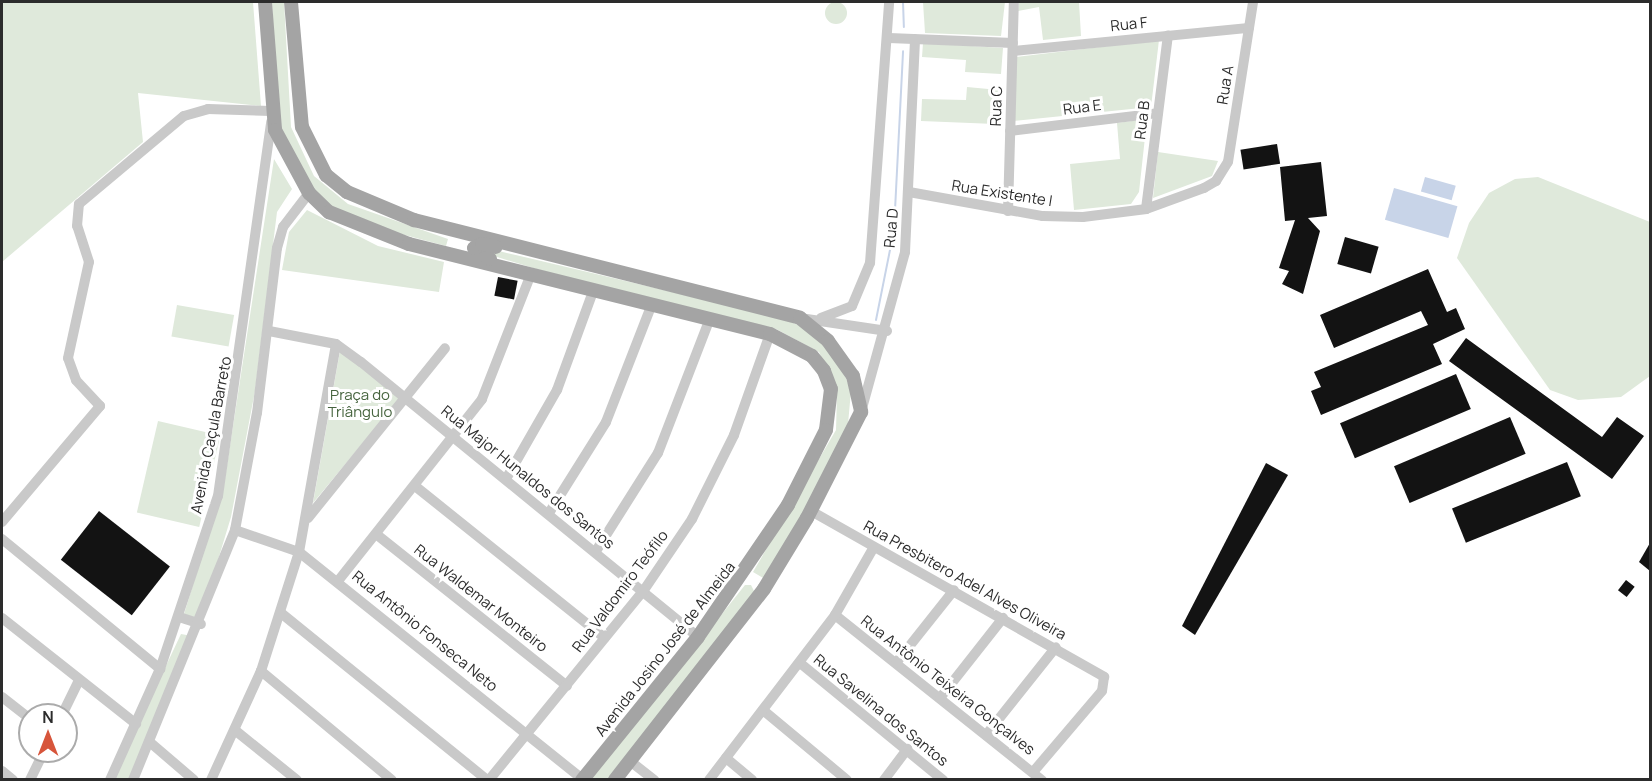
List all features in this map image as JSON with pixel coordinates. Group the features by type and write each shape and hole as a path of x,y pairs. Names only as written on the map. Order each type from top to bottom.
{"main road":[{"path":"265,2 272,113 284,154 309,193 341,220 395,240 531,274"},
{"path":"291,2 298,98 312,152 326,175 347,192 394,214 453,235 455,243 447,250 395,240"},
{"path":"394,214 800,318 846,362 861,412 811,511 764,589 615,780"},
{"path":"531,274 478,256 474,248 482,244 527,255 538,252"},
{"name":"Avenida Josino José de Almeida","path":"531,274 770,334 812,356 831,390 826,430 788,505 744,577 698,638 582,779"},
{"path":"744,577 764,589"}],"street":[{"path":"821,318 852,306 870,263 890,2"},
{"name":"Rua C","path":"1008,211 1014,2"},
{"name":"Rua A","path":"1225,172 1253,2"},
{"name":"Rua F","path":"889,38 1013,47 1249,28"},
{"name":"Rua B","path":"1146,209 1168,35"},
{"name":"Rua D","path":"861,412 887,331 905,252 915,39"},
{"path":"2,522 100,406 76,380 68,358 89,262 76,225 79,204 184,116 208,109 272,113"},
{"name":"Avenida Caçula Barreto","path":"110,780 160,669 218,496 272,113"},
{"name":"Rua E","path":"1010,131 1158,113"},
{"name":"Rua Existente I","path":"909,192 1008,211 1083,217 1146,209 1204,188 1225,172"},
{"path":"134,780 152,744 201,624 236,530 269,331 276,309 283,227 309,193"},
{"path":"338,581 454,438 500,363 531,274"},
{"path":"506,479 557,390 594,289"},
{"path":"549,513 606,422 651,304"},
{"path":"596,551 658,453 710,318"},
{"path":"800,318 821,318 887,331"},
{"path":"211,780 236,731 261,671 299,552 308,518 336,344 269,331"},
{"name":"Rua Valdomiro Teófilo","path":"488,780 644,590 709,488 770,334"},
{"name":"Rua Major Hunaldos dos Santos","path":"336,344 596,551 698,638"},
{"path":"308,518 445,348"},
{"path":"415,486 605,638"},
{"name":"Rua Presbitero Adel Alves Oliveira","path":"811,511 1056,647 1104,677 1102,691 1033,772"},
{"name":"Rua Antônio Fonseca Neto","path":"236,530 299,552 582,779"},
{"name":"Rua Waldemar Monteiro","path":"376,534 567,686"},
{"path":"2,539 160,669"},
{"path":"709,780 835,615 874,547"},
{"path":"896,663 954,590"},
{"path":"281,613 488,780"},
{"name":"Rua Antônio Teixeira Gonçalves","path":"835,615 1042,780"},
{"path":"179,617 201,624"},
{"path":"2,618 136,724"},
{"path":"939,698 1003,618"},
{"path":"986,735 1056,647"},
{"name":"Rua Savelina dos Santos","path":"800,663 943,780"},
{"path":"261,671 392,780"},
{"path":"68,703 79,680"},
{"path":"2,697 18,710"},
{"path":"763,710 847,780"},
{"path":"236,731 297,780"},
{"path":"152,744 194,780"},
{"path":"884,780 907,750"},
{"path":"726,758 752,780"},
{"path":"630,761 654,780"},
{"path":"30,780 38,763"},
{"path":"2,771 13,780"}],"green space":[{"path":"2,2 253,2 261,106 138,93 143,142 2,262"},
{"path":"272,2 284,2 291,127 314,176 348,204 448,239 446,246 345,219 308,185 278,122"},
{"path":"836,2 844,5 847,13 844,21 836,24 828,21 825,13 828,5"},
{"path":"923,2 1005,2 1001,36 925,33"},
{"path":"1019,2 1079,2 1081,36 1043,40 1039,7 1018,11"},
{"path":"1159,40 1151,107 1013,121 1016,57"},
{"path":"923,43 1003,48 1001,74 965,72 966,60 922,57"},
{"path":"967,87 999,90 995,124 921,121 922,99 966,100"},
{"path":"1147,119 1139,192 1131,204 1074,210 1070,164 1120,159 1117,123"},
{"path":"1158,152 1218,161 1212,176 1153,198"},
{"path":"274,159 292,189 277,212 255,391 231,517 200,619 184,614 224,485"},
{"path":"1538,177 1650,222 1650,376 1621,397 1578,400 1550,390 1457,258 1469,223 1489,193 1515,179"},
{"path":"307,210 378,246 444,262 439,292 282,270 289,232"},
{"path":"482,247 782,318 807,329 839,360 851,391 847,435 765,579 753,572 836,430 837,393 819,352 776,329 543,271 481,252"},
{"path":"177,305 234,315 229,347 171,337"},
{"name":"Praça do Triângulo","path":"340,351 400,398 313,503"},
{"path":"158,421 220,435 199,527 137,513"},
{"path":"745,585 751,585 756,595 609,779 590,780"},
{"path":"181,634 192,636 129,779 112,780"}],"water":[{"path":"1425,177 1456,186 1452,200 1421,191"},
{"path":"1394,188 1457,206 1448,238 1385,220"}],"building":[{"path":"1277,144 1280,164 1244,170 1240,150"},
{"path":"1321,162 1327,216 1308,218 1320,231 1303,294 1282,284 1289,271 1279,268 1295,220 1285,221 1280,167"},
{"path":"1345,237 1379,247 1371,274 1337,264"},
{"path":"1428,269 1447,312 1456,308 1465,329 1433,344 1442,364 1321,415 1311,391 1321,387 1314,372 1428,325 1421,311 1334,348 1320,315"},
{"path":"498,277 518,281 514,299 494,296"},
{"path":"1466,338 1602,437 1617,417 1644,436 1612,479 1449,361"},
{"path":"1456,374 1471,409 1355,458 1340,423"},
{"path":"1510,417 1526,454 1410,503 1394,466"},
{"path":"1567,462 1581,496 1466,543 1452,508"},
{"path":"1266,463 1288,475 1195,635 1182,626"},
{"path":"99,511 170,566 132,615 61,560"},
{"path":"1650,543 1650,571 1639,562"},
{"path":"1626,580 1635,587 1627,597 1618,590"}],"waterway":[{"path":"903,2 904,27"},
{"path":"876,320 894,230 903,51"}]}
